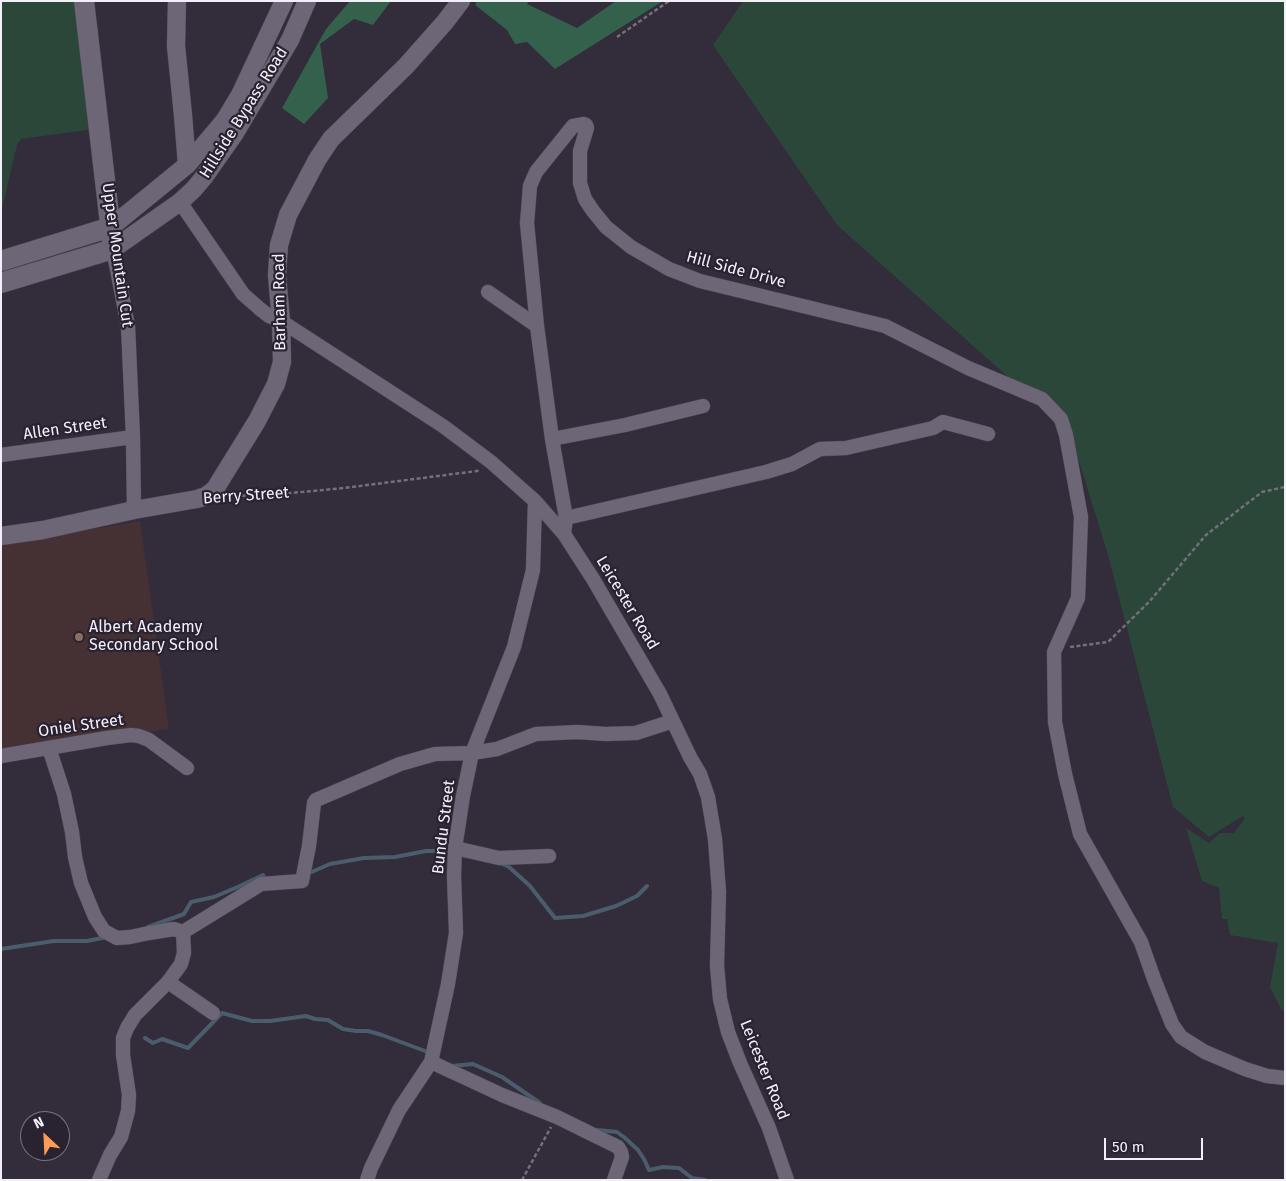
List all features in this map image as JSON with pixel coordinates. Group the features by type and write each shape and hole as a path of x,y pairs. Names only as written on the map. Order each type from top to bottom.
{"main road":[{"name":"Upper Mountain Cut","path":"84,1 113,249"},
{"name":"Hillside Bypass Road","path":"1,261 111,227"},
{"name":"Hillside Bypass Road","path":"1,283 113,249"}],"street":[{"path":"177,1 176,46 187,165"},
{"name":"Hillside Bypass Road","path":"111,227 187,165 225,120 240,95 284,1"},
{"name":"Hillside Bypass Road","path":"113,249 180,202 204,177 235,133 290,40 307,1"},
{"name":"Barham Road","path":"206,496 215,489 257,421 276,384 282,362 277,275 279,245 288,215 317,160 331,139 406,66 461,1"},
{"name":"Hill Side Drive","path":"564,534 566,518 552,439 537,326 527,223 530,186 536,172 573,126 586,124 587,128 580,151 580,183 585,199 606,226 631,247 669,269 700,281 885,326 968,368 1042,398 1060,419 1066,435 1081,517 1078,598 1054,652"},
{"name":"Leicester Road","path":"180,202 243,294 268,316 281,321 443,426 491,462 535,501 564,534 593,579 656,686 700,774 708,797 719,892 717,966 720,999 728,1032 769,1128 787,1180"},
{"name":"Upper Mountain Cut","path":"113,249 128,326 134,510"},
{"path":"488,292 537,326"},
{"path":"552,439 625,426 703,406"},
{"path":"566,518 766,472 792,464 820,449 846,448 933,428 943,422 988,434"},
{"name":"Allen Street","path":"1,455 133,436"},
{"name":"Berry Street","path":"1,536 43,530 206,496"},
{"name":"Bundu Street","path":"367,1180 399,1110 431,1062 448,984 456,933 455,848 463,796 472,753 514,647 533,570 535,501"},
{"path":"1054,652 1055,722 1080,834 1141,942 1172,1024 1181,1037 1205,1052 1245,1069 1267,1076 1285,1078"},
{"path":"183,932 261,884 302,881 316,800 400,764 435,754 497,750 536,734 636,732 673,721"},
{"name":"Oniel Street","path":"1,756 107,738 139,736 149,740 187,768"},
{"path":"49,748 64,794 72,832 74,857 95,917 104,930 117,938 174,929 183,932"},
{"path":"455,848 499,858 550,856"},
{"path":"99,1180 110,1155 121,1137 128,1111 129,1095 123,1055 123,1038 135,1015 168,982 181,964 184,953 183,932"},
{"path":"168,982 213,1013"},
{"path":"431,1062 502,1095 557,1117 618,1148 622,1157 614,1180"}],"path":[{"path":"617,37 669,1"},
{"name":"Berry Street","path":"206,496 270,495 344,488 476,471 491,462"},
{"path":"1054,652 1075,646 1108,642 1149,602 1206,536 1262,492 1285,487"},
{"path":"522,1180 557,1117"}],"shaded area":[{"name":"Albert Academy Secondary School","path":"140,521 169,729 1,753 1,545"}],"green space":[{"path":"1,1 80,1 95,129 21,139 17,145 1,213"},
{"path":"350,1 391,1 373,25 354,19 320,44 328,98 304,124 282,108 326,29"},
{"path":"477,1 529,1 527,4 577,28 616,1 663,1 555,69 527,42 515,44 507,30 475,5"},
{"path":"743,1 1285,1 1285,1009 1282,1011 1270,987 1278,943 1230,935 1227,919 1222,919 1219,888 1202,881 1186,828 1209,843 1220,833 1234,833 1245,818 1243,816 1209,837 1173,807 1108,555 1070,432 837,225 713,45"}],"waterway":[{"path":"307,874 330,864 364,858 395,857 426,851 451,851"},
{"path":"500,863 509,867 530,886 555,918 583,916 616,906 637,896 647,886"},
{"path":"148,927 184,914 191,902 214,897 263,875 265,881"},
{"path":"1,949 54,941 87,941 107,937"},
{"path":"145,1038 153,1043 162,1039 188,1048 222,1013 252,1021 270,1021 306,1016 328,1020 343,1029 368,1031 382,1035 429,1054"},
{"path":"451,1066 473,1064 502,1077 540,1103"},
{"path":"598,1130 617,1132 625,1138 638,1150 649,1170 663,1167 679,1168 692,1178 705,1180"}],"place":[{"name":"Albert Academy Secondary School","path":"79,637"}]}
